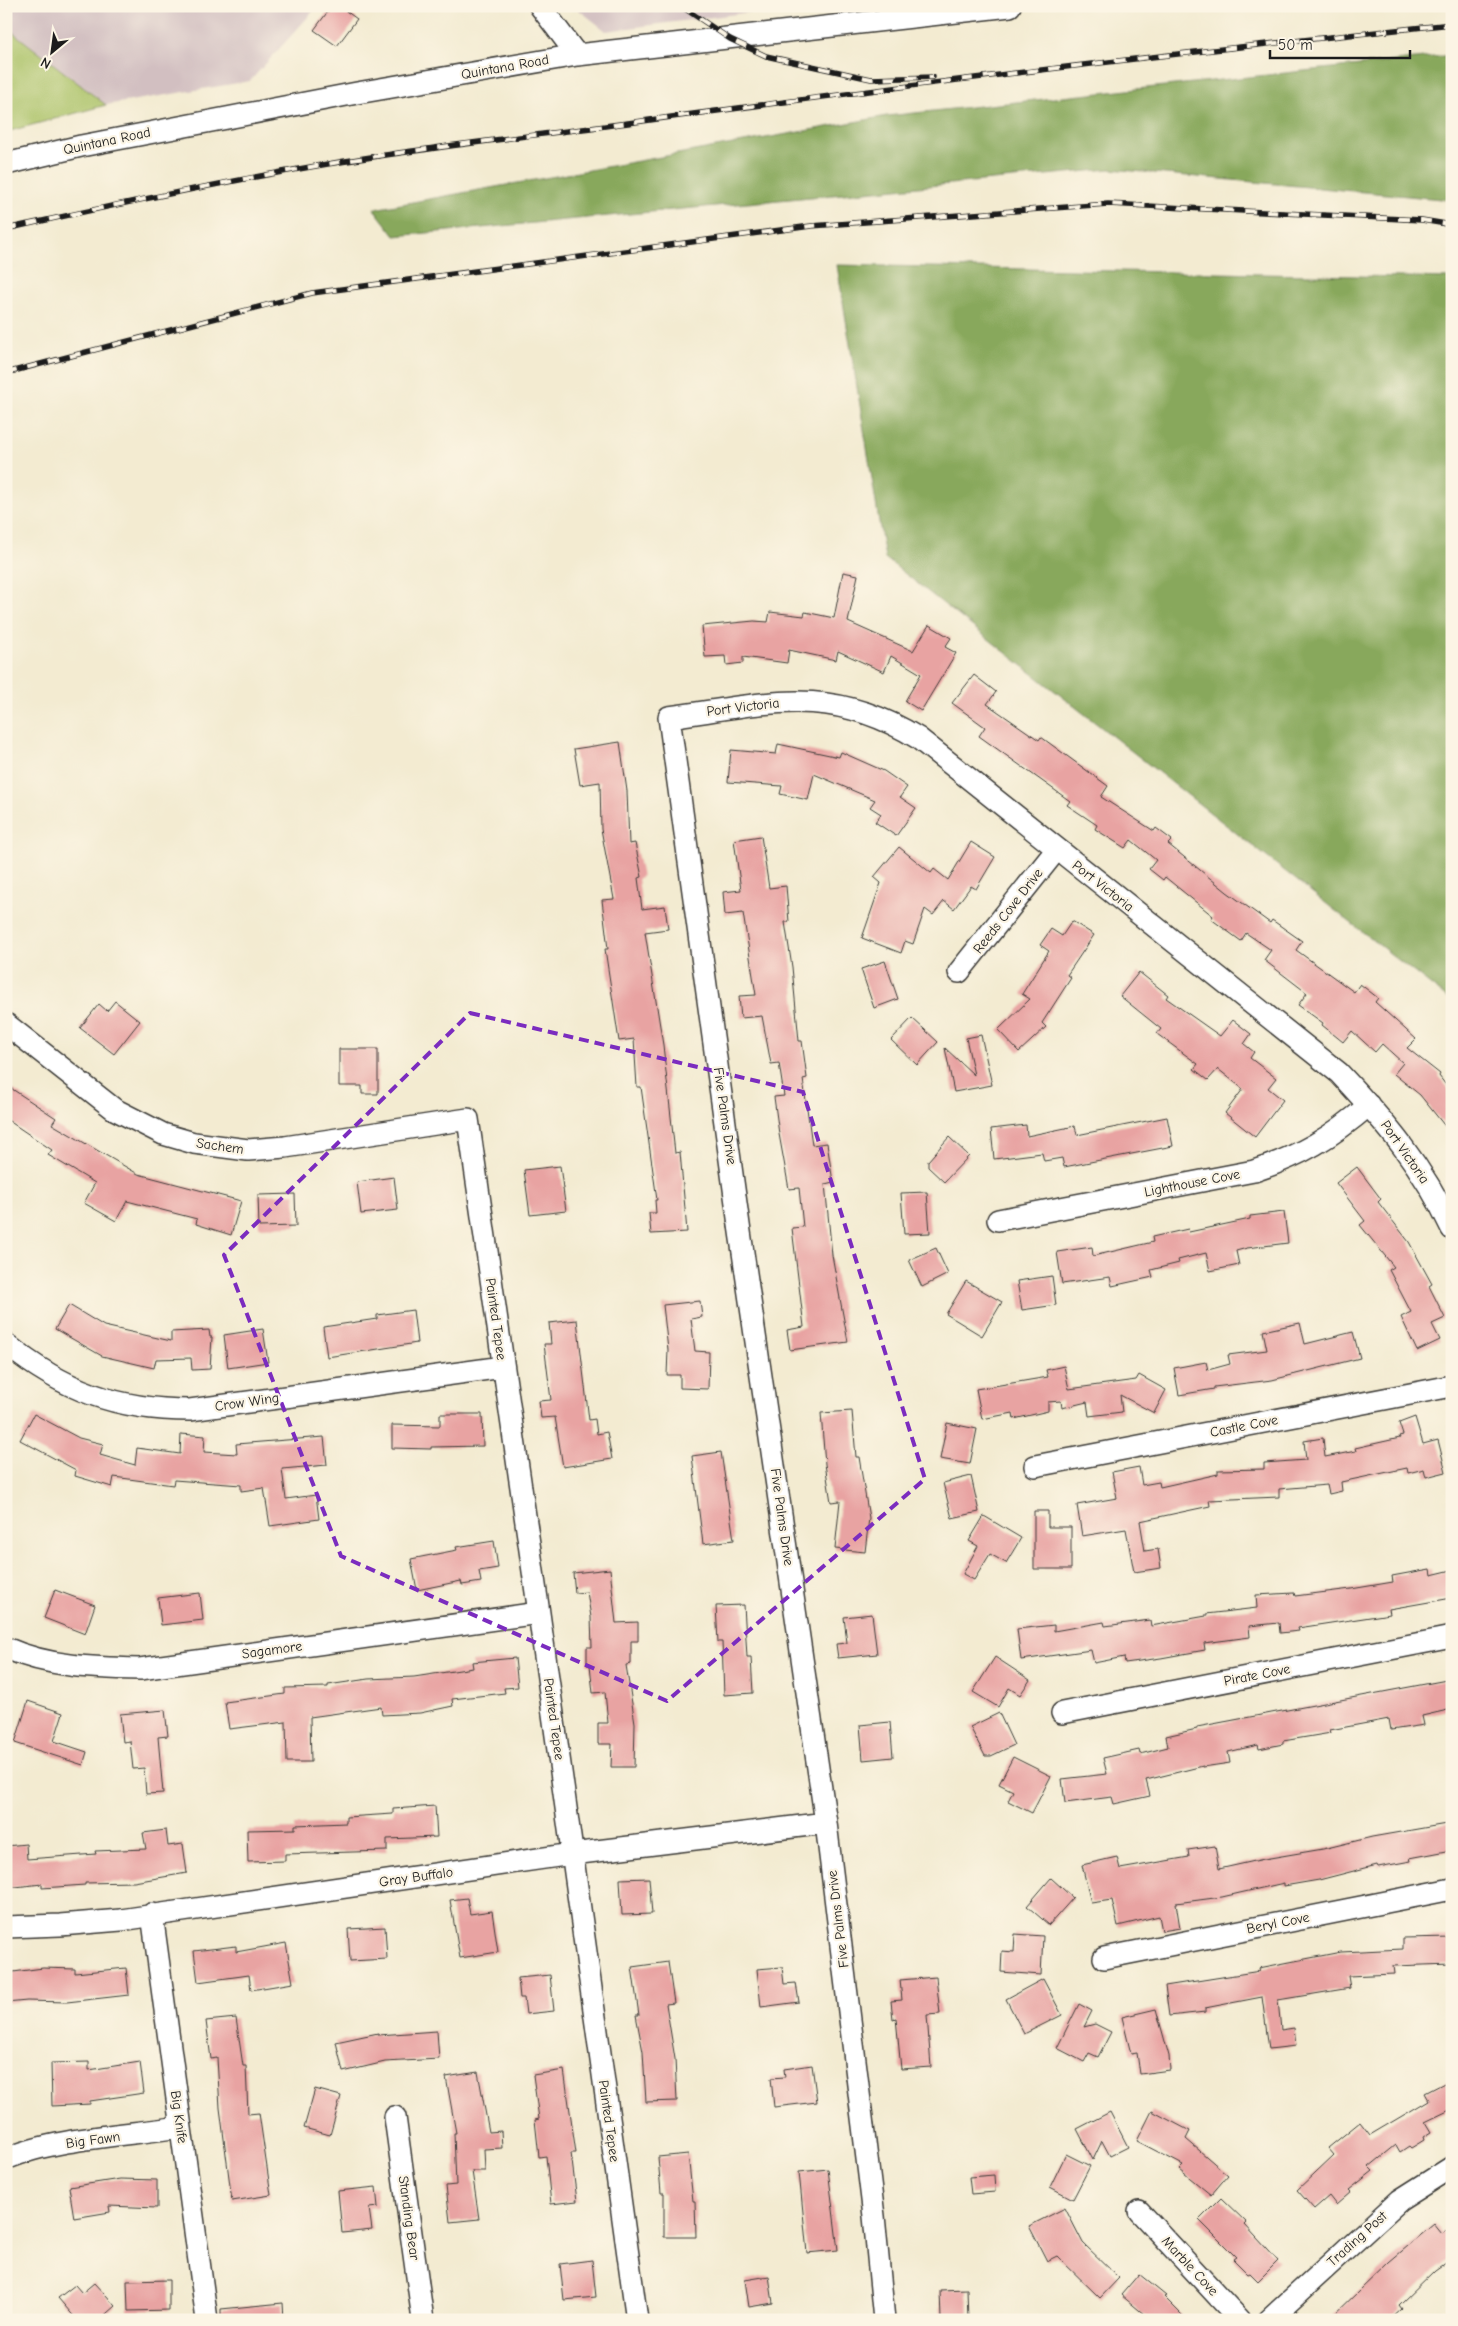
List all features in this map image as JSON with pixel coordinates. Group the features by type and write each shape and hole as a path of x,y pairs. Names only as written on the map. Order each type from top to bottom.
{"street":[{"path":"540,6 577,55"},
{"name":"Quintana Road","path":"6,164 128,137 357,93 577,55 1010,6"},
{"name":"Port Victoria","path":"669,717 795,701 838,704 880,717 918,738 1339,1072 1410,1154 1439,1201 1452,1229"},
{"name":"Five Palms Drive","path":"669,717 739,1225 826,1823 874,2216 884,2320"},
{"name":"Reeds Cove Drive","path":"959,972 1057,849"},
{"name":"Sachem","path":"6,1024 114,1109 163,1134 194,1143 248,1150 285,1147 468,1120"},
{"name":"Lighthouse Cove","path":"998,1220 1254,1171 1294,1156 1325,1140 1369,1105"},
{"name":"Painted Tepee","path":"468,1120 539,1613 637,2320"},
{"name":"Crow Wing","path":"6,1344 40,1370 87,1394 120,1404 164,1410 190,1410 503,1367"},
{"name":"Castle Cove","path":"1036,1466 1452,1386"},
{"name":"Sagamore","path":"6,1648 40,1660 66,1665 92,1668 140,1668 539,1613"},
{"name":"Pirate Cove","path":"1062,1713 1452,1638"},
{"name":"Gray Buffalo","path":"6,1927 68,1925 121,1920 572,1854 826,1823"},
{"name":"Beryl Cove","path":"1104,1958 1452,1889"},
{"name":"Big Knife","path":"152,1914 207,2320"},
{"name":"Standing Bear","path":"395,2117 423,2320"},
{"name":"Big Fawn","path":"6,2158 61,2144 180,2127"},
{"name":"Trading Post","path":"1269,2320 1400,2200 1452,2167"},
{"name":"Marble Cove","path":"1139,2211 1240,2320"}],"highlighted area":[{"path":"470,1013 803,1092 925,1479 667,1701 341,1556 224,1255"}],"shaded area":[{"path":"6,6 318,6 250,81 106,105 6,27"},
{"path":"574,6 798,6 606,31"}],"green space":[{"path":"6,27 106,105 6,132"},
{"path":"1452,55 1452,200 1110,169 395,236 374,209 887,116"},
{"path":"837,265 1452,278 1452,1002 885,558"}],"building":[{"path":"332,6 339,6 357,19 337,46 314,30"},
{"path":"843,572 858,575 848,622 913,651 929,625 951,638 945,647 956,653 921,711 905,701 921,674 891,656 884,672 838,651 836,660 789,650 787,663 743,657 743,663 726,665 725,656 705,657 702,626 754,621 768,622 770,612 804,616 805,612 834,618"},
{"path":"974,675 996,692 987,704 1039,740 1041,737 1108,786 1101,797 1154,831 1156,828 1172,840 1168,844 1227,892 1270,923 1272,920 1302,941 1296,950 1354,992 1360,984 1378,998 1375,1002 1416,1039 1407,1048 1440,1074 1439,1076 1452,1093 1452,1135 1420,1095 1394,1074 1403,1063 1382,1044 1375,1052 1352,1031 1343,1042 1322,1025 1323,1023 1298,1005 1307,993 1264,960 1271,950 1246,933 1241,941 1211,919 1213,916 1165,877 1163,880 1149,869 1156,860 1131,840 1125,848 1095,829 1097,825 1067,805 1070,801 979,736 985,727 952,703"},
{"path":"620,742 627,791 629,844 635,843 642,877 638,878 642,909 665,906 668,929 645,932 663,1045 675,1153 680,1152 687,1232 651,1234 649,1213 656,1213 655,1200 657,1200 641,1087 637,1087 634,1039 619,1041 605,949 608,949 602,900 614,899 601,829 600,782 580,785 574,749"},
{"path":"778,744 839,757 841,752 884,771 907,787 900,797 916,808 896,836 875,822 881,814 870,807 875,800 814,774 808,800 780,794 782,786 728,782 731,750 776,754"},
{"path":"761,836 769,888 786,886 789,922 785,922 792,967 799,1041 802,1041 807,1078 803,1079 812,1145 827,1143 833,1182 825,1184 832,1255 848,1342 790,1350 787,1330 804,1327 792,1228 803,1227 799,1188 789,1189 779,1134 774,1097 784,1096 779,1063 771,1064 762,1016 741,1018 739,996 756,995 743,913 725,915 723,892 741,890 734,840"},
{"path":"971,842 995,857 976,889 971,886 954,909 944,901 933,915 925,909 913,944 905,941 901,953 862,938 881,883 874,877 899,847 931,873 934,869 948,880"},
{"path":"1072,921 1094,935 1067,975 1071,978 1042,1023 1046,1027 1019,1052 998,1030 1030,999 1022,994 1049,951 1040,945 1051,929 1062,936"},
{"path":"885,961 898,999 874,1008 861,969"},
{"path":"1139,972 1168,995 1166,998 1220,1036 1233,1020 1251,1034 1244,1044 1254,1052 1250,1058 1276,1078 1268,1088 1283,1100 1255,1137 1225,1113 1243,1089 1218,1069 1208,1080 1194,1069 1198,1064 1157,1034 1161,1029 1120,996"},
{"path":"115,1001 140,1021 114,1054 80,1028 99,1004 107,1011"},
{"path":"912,1018 938,1042 917,1065 891,1040"},
{"path":"981,1035 992,1085 954,1092 945,1048 974,1075 966,1038"},
{"path":"339,1049 378,1049 378,1094 362,1094 362,1086 339,1086"},
{"path":"6,1085 56,1118 52,1124 138,1174 241,1201 231,1235 196,1224 197,1219 127,1201 116,1221 84,1203 95,1183 48,1155 52,1150 6,1119"},
{"path":"1167,1117 1173,1146 1064,1167 1062,1158 1044,1161 1042,1153 994,1159 991,1129 1026,1125 1027,1136 1075,1126 1077,1135"},
{"path":"949,1137 969,1156 944,1182 928,1167 928,1161"},
{"path":"560,1166 566,1211 530,1215 524,1170"},
{"path":"1357,1167 1381,1199 1378,1202 1409,1242 1432,1284 1429,1286 1445,1318 1432,1324 1440,1340 1417,1351 1401,1317 1411,1312 1389,1270 1394,1267 1360,1225 1365,1221 1336,1183"},
{"path":"394,1177 398,1210 361,1214 357,1182"},
{"path":"927,1192 930,1233 904,1234 901,1193"},
{"path":"295,1194 296,1226 259,1227 258,1195"},
{"path":"1284,1212 1288,1243 1236,1251 1239,1265 1210,1271 1206,1253 1178,1260 1179,1263 1151,1270 1153,1277 1112,1286 1110,1277 1062,1284 1057,1252 1092,1247 1093,1256 1153,1242 1152,1237 1188,1229 1189,1232 1250,1219 1250,1216"},
{"path":"936,1248 948,1274 922,1287 909,1260"},
{"path":"1052,1276 1056,1305 1022,1310 1017,1281"},
{"path":"966,1281 1002,1302 982,1336 946,1314"},
{"path":"700,1301 702,1317 691,1319 695,1351 709,1352 708,1389 680,1388 680,1375 667,1375 668,1350 663,1305"},
{"path":"69,1305 104,1326 171,1341 171,1332 209,1330 210,1337 212,1337 210,1369 192,1370 191,1358 156,1359 154,1368 102,1356 55,1329"},
{"path":"413,1310 417,1343 327,1357 323,1327 377,1319 377,1315"},
{"path":"577,1320 589,1420 595,1419 597,1434 607,1432 612,1459 563,1467 555,1417 541,1418 539,1401 551,1400 544,1344 551,1344 549,1323"},
{"path":"1300,1323 1305,1344 1353,1332 1360,1358 1272,1380 1214,1387 1214,1389 1179,1395 1174,1368 1206,1362 1208,1370 1230,1364 1228,1355 1267,1350 1263,1331"},
{"path":"263,1329 268,1362 228,1368 224,1335"},
{"path":"1064,1366 1069,1389 1136,1380 1139,1375 1166,1390 1154,1413 1120,1395 1122,1412 1089,1416 1087,1402 1062,1408 1061,1401 1048,1402 1048,1411 1014,1419 1013,1413 982,1419 976,1389 1048,1377 1046,1370"},
{"path":"852,1411 856,1457 859,1457 869,1518 865,1552 835,1549 840,1501 831,1502 825,1464 821,1413"},
{"path":"34,1414 79,1438 103,1444 100,1455 135,1465 137,1448 180,1454 181,1434 205,1436 204,1452 237,1454 236,1444 324,1437 327,1465 282,1469 286,1499 316,1495 319,1519 270,1526 264,1488 241,1491 241,1485 174,1480 173,1485 114,1477 112,1487 75,1476 76,1470 20,1440"},
{"path":"440,1414 482,1414 483,1446 431,1447 431,1449 392,1448 392,1425 440,1426"},
{"path":"1415,1417 1423,1444 1438,1440 1446,1472 1426,1477 1424,1469 1408,1473 1407,1468 1341,1482 1342,1491 1329,1494 1327,1485 1279,1489 1279,1497 1209,1500 1210,1506 1140,1521 1145,1551 1158,1549 1161,1568 1134,1572 1126,1529 1082,1536 1077,1505 1117,1498 1112,1472 1139,1467 1142,1485 1159,1482 1160,1487 1218,1474 1218,1470 1264,1469 1264,1463 1306,1460 1304,1441 1323,1438 1325,1457 1356,1451 1355,1448 1400,1438 1399,1436 1403,1435 1399,1423"},
{"path":"947,1423 977,1429 970,1464 940,1459"},
{"path":"721,1452 734,1540 703,1544 692,1456"},
{"path":"971,1476 979,1512 952,1518 943,1483"},
{"path":"1034,1511 1048,1511 1048,1527 1071,1527 1071,1569 1034,1569"},
{"path":"984,1516 1021,1538 1006,1563 990,1554 974,1580 963,1574 978,1546 969,1541"},
{"path":"494,1541 498,1568 479,1571 481,1582 462,1585 461,1581 417,1590 411,1559 457,1550 456,1547"},
{"path":"610,1569 616,1623 638,1622 638,1641 631,1641 631,1664 626,1665 635,1723 634,1767 611,1767 612,1744 598,1744 598,1723 608,1723 605,1692 593,1693 590,1665 587,1665 587,1647 592,1647 591,1617 587,1592 575,1593 573,1573"},
{"path":"1430,1569 1431,1575 1452,1570 1452,1598 1389,1609 1390,1614 1298,1628 1299,1631 1280,1633 1279,1623 1249,1626 1250,1637 1204,1643 1205,1650 1161,1658 1125,1663 1124,1657 1094,1663 1091,1650 1021,1660 1017,1629 1054,1625 1054,1631 1104,1622 1105,1626 1150,1620 1151,1626 1206,1616 1206,1614 1257,1608 1256,1595 1294,1593 1295,1596 1351,1589 1393,1582 1392,1576"},
{"path":"55,1590 95,1605 85,1634 44,1618"},
{"path":"200,1593 203,1620 161,1625 158,1598"},
{"path":"744,1605 747,1657 751,1657 753,1693 724,1695 722,1642 718,1642 716,1606"},
{"path":"872,1614 877,1654 838,1658 836,1644 847,1643 844,1617"},
{"path":"995,1657 1030,1680 1020,1695 1009,1688 998,1707 973,1692"},
{"path":"515,1658 518,1687 504,1688 505,1693 452,1699 453,1706 420,1713 382,1715 381,1707 310,1717 311,1762 287,1762 286,1722 229,1729 225,1702 285,1694 285,1688 328,1687 328,1685 368,1679 414,1677 473,1668 472,1662"},
{"path":"1452,1679 1452,1709 1422,1716 1424,1725 1391,1730 1389,1719 1330,1730 1331,1733 1283,1741 1283,1744 1259,1749 1258,1745 1228,1752 1230,1763 1203,1766 1146,1780 1150,1796 1114,1804 1112,1797 1065,1803 1062,1779 1107,1774 1103,1758 1139,1750 1140,1754 1168,1747 1166,1736 1197,1729 1197,1727"},
{"path":"28,1701 63,1713 54,1741 87,1752 83,1765 15,1743"},
{"path":"165,1710 168,1736 158,1737 163,1793 146,1794 144,1768 133,1769 130,1741 123,1742 120,1714"},
{"path":"999,1713 1014,1745 991,1756 985,1756 970,1727"},
{"path":"890,1722 893,1757 863,1760 860,1725"},
{"path":"1013,1757 1051,1776 1032,1813 1008,1801 1013,1791 999,1784"},
{"path":"435,1806 437,1837 387,1839 387,1851 285,1854 285,1861 248,1862 247,1830 295,1829 295,1825 346,1823 346,1817 393,1814 393,1809"},
{"path":"1452,1823 1452,1850 1410,1858 1411,1861 1378,1867 1377,1865 1319,1880 1284,1886 1284,1883 1222,1897 1176,1903 1180,1928 1162,1931 1159,1916 1118,1926 1112,1900 1091,1903 1082,1865 1117,1857 1120,1869 1189,1857 1188,1850 1215,1846 1219,1869 1323,1849 1372,1837"},
{"path":"166,1830 168,1846 183,1844 187,1873 134,1882 85,1883 85,1885 42,1888 42,1884 6,1888 6,1846 26,1844 27,1859 96,1854 95,1851 146,1849 143,1833"},
{"path":"649,1878 652,1914 622,1915 620,1879"},
{"path":"1051,1878 1073,1898 1049,1925 1027,1906"},
{"path":"467,1898 470,1914 492,1911 498,1952 460,1958 450,1900"},
{"path":"385,1927 387,1959 350,1961 348,1929"},
{"path":"1015,1934 1043,1936 1041,1975 1001,1972 1002,1951 1014,1952"},
{"path":"1452,1937 1452,1964 1393,1966 1394,1974 1348,1976 1350,1988 1278,2000 1281,2030 1294,2028 1296,2046 1269,2049 1262,1997 1205,2008 1205,2012 1169,2016 1165,1986 1260,1971 1259,1968 1341,1952 1403,1949 1403,1938"},
{"path":"286,1943 293,1983 251,1990 249,1975 198,1982 194,1951 236,1946 236,1952"},
{"path":"668,1962 674,2003 666,2004 675,2059 677,2101 646,2102 643,2052 636,2015 639,2015 632,1967"},
{"path":"782,1967 784,1984 796,1983 799,2002 761,2007 757,1969"},
{"path":"43,1968 75,1969 75,1973 126,1968 129,1995 67,2002 27,2001 6,2003 6,1973"},
{"path":"550,1975 554,2011 526,2014 524,1998 520,1998 518,1978"},
{"path":"936,1977 940,2014 927,2015 931,2067 901,2069 896,2018 893,2019 891,2001 902,2000 900,1980"},
{"path":"1043,1979 1062,2015 1024,2034 1006,1999"},
{"path":"1079,2004 1092,2011 1084,2027 1095,2024 1111,2032 1098,2057 1089,2053 1084,2062 1057,2048"},
{"path":"1156,2009 1169,2056 1170,2070 1140,2074 1137,2053 1131,2054 1122,2017"},
{"path":"236,2018 243,2066 246,2066 248,2114 259,2113 271,2195 232,2201 220,2108 217,2058 211,2059 206,2021"},
{"path":"437,2031 439,2059 385,2062 343,2072 336,2042 378,2033 378,2035"},
{"path":"89,2062 89,2070 140,2062 144,2093 90,2101 90,2104 52,2106 51,2063"},
{"path":"812,2065 817,2102 774,2107 771,2078 785,2077 784,2069"},
{"path":"564,2070 576,2153 571,2153 577,2201 551,2204 546,2156 539,2157 535,2120 539,2119 533,2075"},
{"path":"478,2072 489,2132 501,2131 502,2148 484,2149 485,2171 472,2171 479,2219 450,2222 446,2186 456,2185 454,2133 456,2133 446,2077"},
{"path":"1452,2079 1452,2109 1425,2122 1431,2132 1423,2137 1424,2140 1400,2152 1396,2145 1369,2167 1373,2171 1349,2190 1351,2192 1336,2205 1329,2196 1314,2209 1297,2190 1334,2155 1328,2148 1360,2122 1370,2135 1429,2100 1425,2093"},
{"path":"315,2089 341,2096 330,2135 304,2128"},
{"path":"1152,2111 1190,2131 1186,2139 1228,2175 1211,2195 1179,2169 1183,2165 1137,2141"},
{"path":"1110,2112 1128,2147 1110,2156 1102,2141 1093,2160 1077,2129"},
{"path":"688,2154 693,2201 695,2201 696,2237 664,2237 664,2193 661,2193 658,2157"},
{"path":"1066,2154 1090,2166 1073,2199 1050,2187"},
{"path":"828,2169 838,2250 807,2253 799,2172"},
{"path":"994,2175 995,2192 971,2194 969,2177"},
{"path":"120,2179 157,2180 157,2208 109,2206 110,2212 74,2218 69,2187"},
{"path":"376,2187 378,2207 369,2208 372,2230 342,2233 338,2191"},
{"path":"1221,2198 1247,2223 1245,2225 1278,2261 1258,2281 1233,2259 1236,2257 1199,2220"},
{"path":"1065,2208 1083,2243 1119,2278 1100,2298 1057,2256 1047,2261 1029,2226"},
{"path":"1434,2224 1442,2234 1452,2226 1452,2258 1435,2270 1399,2305 1402,2309 1390,2320 1329,2320 1389,2262"},
{"path":"592,2260 596,2297 564,2300 560,2264"},
{"path":"1139,2274 1166,2296 1164,2297 1187,2320 1151,2320 1121,2295"},
{"path":"769,2276 773,2303 749,2307 745,2280"},
{"path":"169,2280 169,2310 128,2311 127,2281"},
{"path":"94,2283 115,2306 99,2320 77,2320 58,2298 75,2285 82,2293"},
{"path":"967,2289 968,2320 941,2320 940,2290"},
{"path":"283,2303 284,2320 221,2320 221,2309"}],"railway":[{"path":"681,6 730,39 766,56 871,79 933,77"},
{"path":"6,229 238,180 394,154 937,83 1452,24"},
{"path":"6,373 312,293 811,226 1108,204 1422,220 1452,225"}]}
